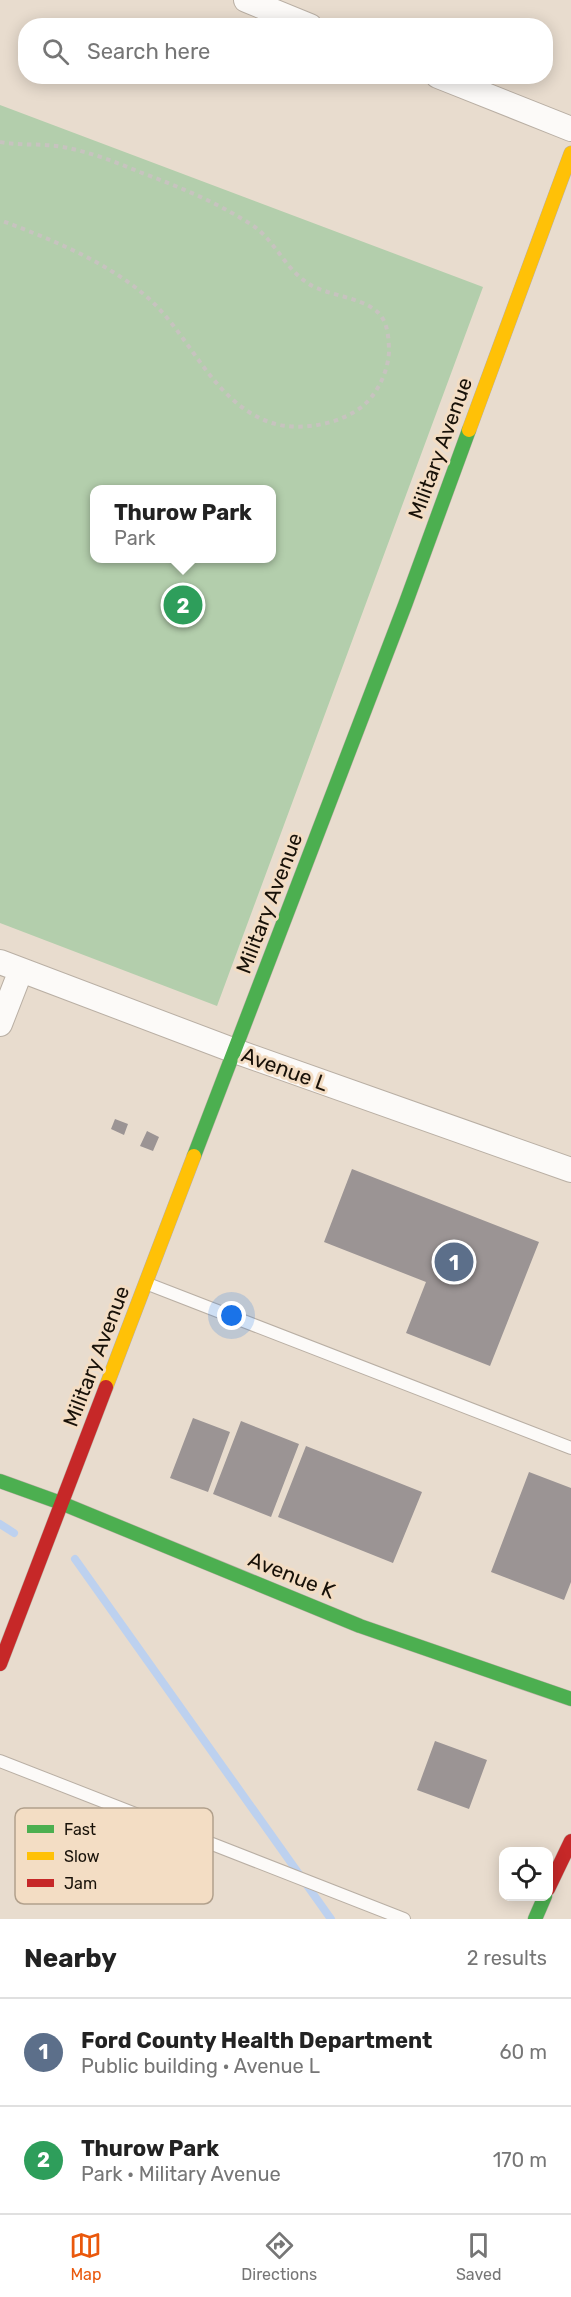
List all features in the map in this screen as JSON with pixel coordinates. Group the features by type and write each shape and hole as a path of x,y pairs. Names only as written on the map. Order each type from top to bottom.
{"street":[{"path":"246,0 290,18"},
{"path":"458,84 571,129"},
{"name":"Military Avenue","path":"0,1664 405,605 571,153"},
{"path":"0,1024 10,966"},
{"name":"Avenue L","path":"10,966 235,1051 571,1170"},
{"name":"Avenue K","path":"0,1481 61,1503 360,1626 571,1698"},
{"path":"553,1880 571,1841"},
{"path":"535,1919 543,1901"}],"lane":[{"path":"146,1284 571,1448"},
{"path":"0,1761 120,1808"},
{"path":"213,1844 404,1919"}],"path":[{"path":"0,142 64,147 105,158 187,190 255,226 297,276 311,286 373,308 383,318 389,346 385,374 365,404 331,421 293,426 275,424 255,416 233,401 191,351 167,316 145,296 95,263 39,235 0,220"}],"green space":[{"path":"0,105 483,287 217,1006 0,923"}],"building":[{"path":"115,1119 128,1124 124,1135 111,1129"},
{"path":"147,1131 159,1137 153,1151 140,1146"},
{"path":"352,1169 539,1242 490,1366 406,1333 426,1282 324,1242"},
{"path":"193,1418 230,1432 208,1492 170,1478"},
{"path":"241,1421 299,1444 271,1517 213,1494"},
{"path":"306,1446 422,1492 393,1563 278,1517"},
{"path":"529,1472 571,1488 571,1582 564,1600 491,1572"},
{"path":"435,1741 487,1760 469,1809 417,1790"}],"waterway":[{"path":"0,1524 14,1533"},
{"path":"75,1559 331,1919"}],"traffic: fast":[{"path":"194,1156 405,605 469,430"},
{"path":"0,1481 61,1503 360,1626 571,1699"},
{"path":"535,1919 543,1901"}],"traffic: slow":[{"path":"469,430 571,153"},
{"path":"106,1387 194,1156"}],"traffic: jam":[{"path":"0,1664 106,1387"},
{"path":"553,1879 571,1841"}],"place":[{"name":"Thurow Park","path":"183,605"},
{"name":"Ford County Health Department","path":"454,1262"}]}
